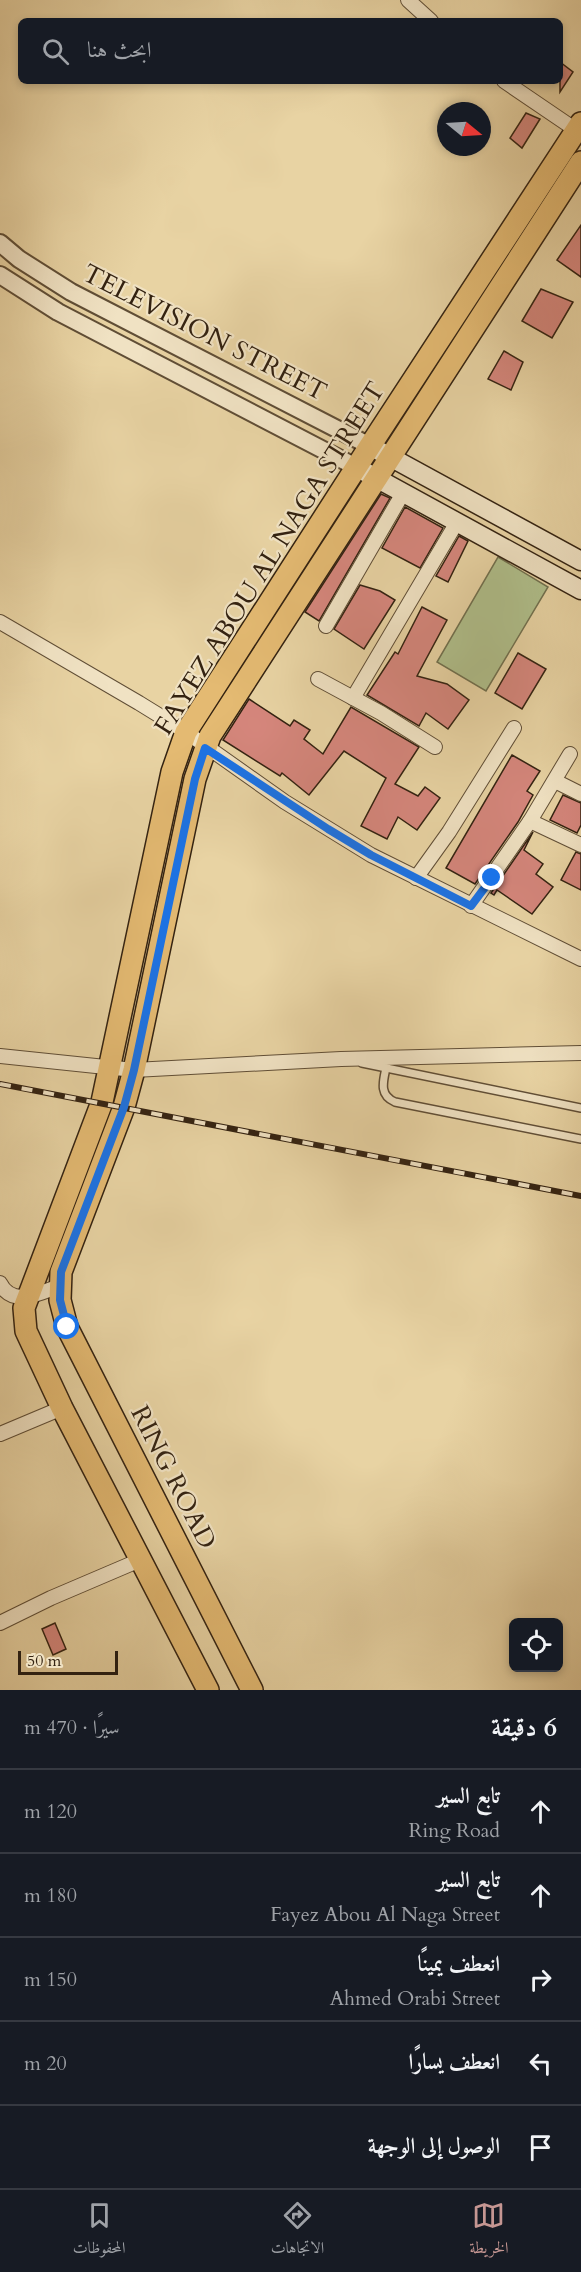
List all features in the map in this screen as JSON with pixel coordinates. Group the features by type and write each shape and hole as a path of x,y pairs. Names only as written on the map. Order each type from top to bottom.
{"main road":[{"name":"FAYEZ ABOU AL NAGA STREET","path":"27,1297 102,1102 176,758 186,732 579,127"},
{"name":"FAYEZ ABOU AL NAGA STREET","path":"124,1107 134,1070 195,779 205,748 217,724 581,162"},
{"name":"TELEVISION STREET","path":"370,446 581,561"},
{"name":"TELEVISION STREET","path":"356,467 581,590"},
{"name":"RING ROAD","path":"124,1107 66,1258 59,1286 61,1307 67,1327 252,1690"},
{"path":"27,1297 24,1308 26,1331 62,1408 208,1690"}],"street":[{"path":"408,0 428,18"},
{"path":"509,84 579,127"},
{"name":"TELEVISION STREET","path":"0,243 71,292 370,446"},
{"name":"TELEVISION STREET","path":"0,275 58,312 356,467"},
{"path":"326,626 403,493"},
{"path":"353,698 457,522"},
{"path":"0,622 116,688 186,732 205,748 328,829 416,878 581,959"},
{"path":"318,679 435,747"},
{"path":"416,878 514,728"},
{"path":"471,906 530,821 570,754"},
{"path":"555,781 581,794"},
{"path":"530,821 581,845"},
{"path":"0,1056 134,1070 341,1059 581,1053"},
{"path":"0,1283 9,1295 18,1298 59,1286"},
{"path":"0,1434 62,1408"},
{"path":"0,1623 51,1598 141,1560"}],"lane":[{"path":"341,1059 581,1108"},
{"path":"386,1068 383,1090 387,1098 395,1102 581,1139"}],"green space":[{"path":"498,557 548,587 486,691 437,662"}],"building":[{"path":"563,64 573,72 560,92 560,84 563,84"},
{"path":"526,113 540,119 522,148 510,138"},
{"path":"581,225 581,277 557,260"},
{"path":"541,289 573,302 552,338 522,321"},
{"path":"504,351 523,362 511,390 488,379"},
{"path":"381,494 390,498 319,621 305,612"},
{"path":"405,507 443,528 420,568 382,548"},
{"path":"459,536 468,541 448,582 436,576"},
{"path":"360,585 380,591 395,600 364,649 334,629"},
{"path":"422,607 447,620 417,676 447,684 469,700 448,729 426,713 419,726 367,695 395,652 398,654"},
{"path":"518,653 546,669 522,709 495,693"},
{"path":"249,699 290,726 294,720 310,730 304,739 323,754 351,707 419,747 395,784 418,796 425,787 440,798 417,830 398,817 387,839 361,826 386,778 344,751 309,795 282,773 280,776 223,740"},
{"path":"512,755 540,771 527,791 533,795 518,822 475,884 446,868"},
{"path":"563,795 581,803 581,825 577,833 550,820"},
{"path":"533,832 524,850 543,864 536,874 553,887 532,914 497,890 494,895 491,893"},
{"path":"576,852 581,854 581,890 561,880"},
{"path":"55,1623 66,1649 53,1655 42,1629"}],"railway":[{"path":"0,1084 581,1196"}],"route":[{"path":"67,1327 60,1300 61,1272 124,1107 134,1070 195,779 205,748 285,802 371,855 471,906 492,878"}]}
